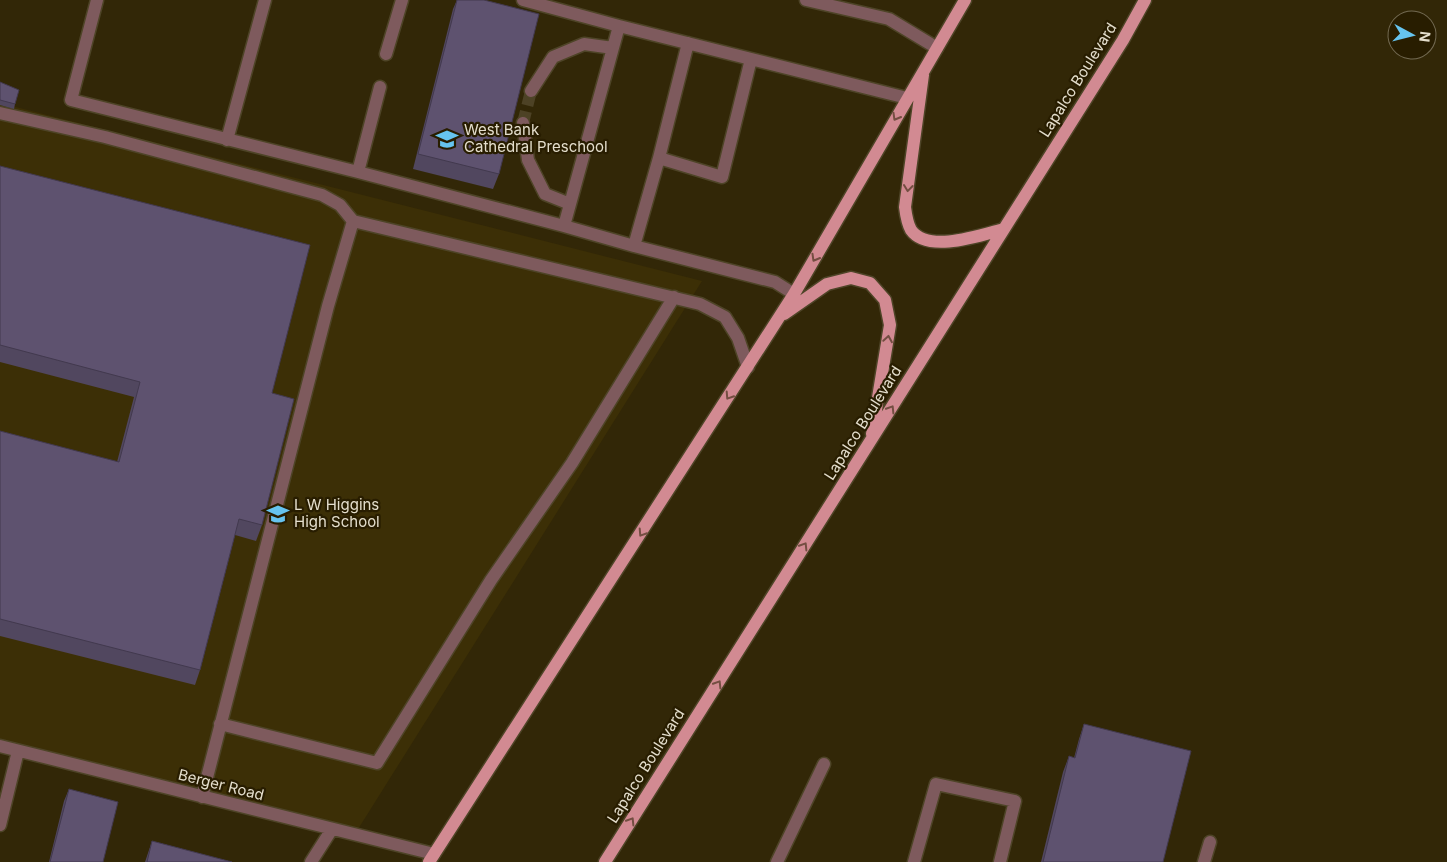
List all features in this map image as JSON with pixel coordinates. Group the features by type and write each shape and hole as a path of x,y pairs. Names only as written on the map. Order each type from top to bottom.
{"main road":[{"path":"432,858 794,294 966,0"},
{"name":"Lapalco Boulevard","path":"604,862 1004,230 1123,40 1145,0"},
{"path":"924,70 905,208 907,221 912,231 920,237 934,242 960,241 1004,230"},
{"path":"779,317 827,284 851,278 870,283 885,300 890,325 872,439"}],"street":[{"path":"97,0 71,100 358,172 775,282 794,294"},
{"path":"227,140 265,0"},
{"path":"386,54 402,0"},
{"path":"523,0 619,26 908,98"},
{"path":"806,0 889,19 937,48"},
{"path":"564,226 619,26"},
{"path":"634,246 659,158 688,43"},
{"path":"531,92 553,58 584,44 613,48"},
{"path":"659,158 722,177 751,59"},
{"path":"358,172 380,87"},
{"path":"0,114 105,137 322,195 340,205 353,222 700,304 725,317 738,338 748,367"},
{"path":"523,123 528,160 545,194 570,204"},
{"path":"202,797 328,306 353,222"},
{"path":"220,724 377,763 490,580 572,464 674,297"},
{"name":"Berger Road","path":"0,746 332,829 432,858"},
{"path":"0,825 18,751"},
{"path":"777,862 824,764"},
{"path":"914,862 936,784 1015,801 1000,862"},
{"path":"311,862 332,829"},
{"path":"1204,862 1210,842"}],"shaded area":[{"name":"L W Higgins High School","path":"0,103 702,281 355,834 0,746"}],"building":[{"path":"457,0 484,0 539,14 499,174 418,154"},
{"path":"0,82 19,90 15,104 0,100"},
{"path":"0,166 310,245 272,393 294,399 262,525 239,519 200,670 0,619 0,431 119,462 140,382 0,345"},
{"path":"1084,724 1191,751 1163,862 1043,862 1069,756 1075,758"},
{"path":"69,789 118,802 103,862 50,862"},
{"path":"152,841 232,862 147,862"}],"tunnel":[{"path":"523,123 531,91"}],"place":[{"name":"West Bank Cathedral Preschool","path":"447,139"},
{"name":"L W Higgins High School","path":"278,514"}]}
